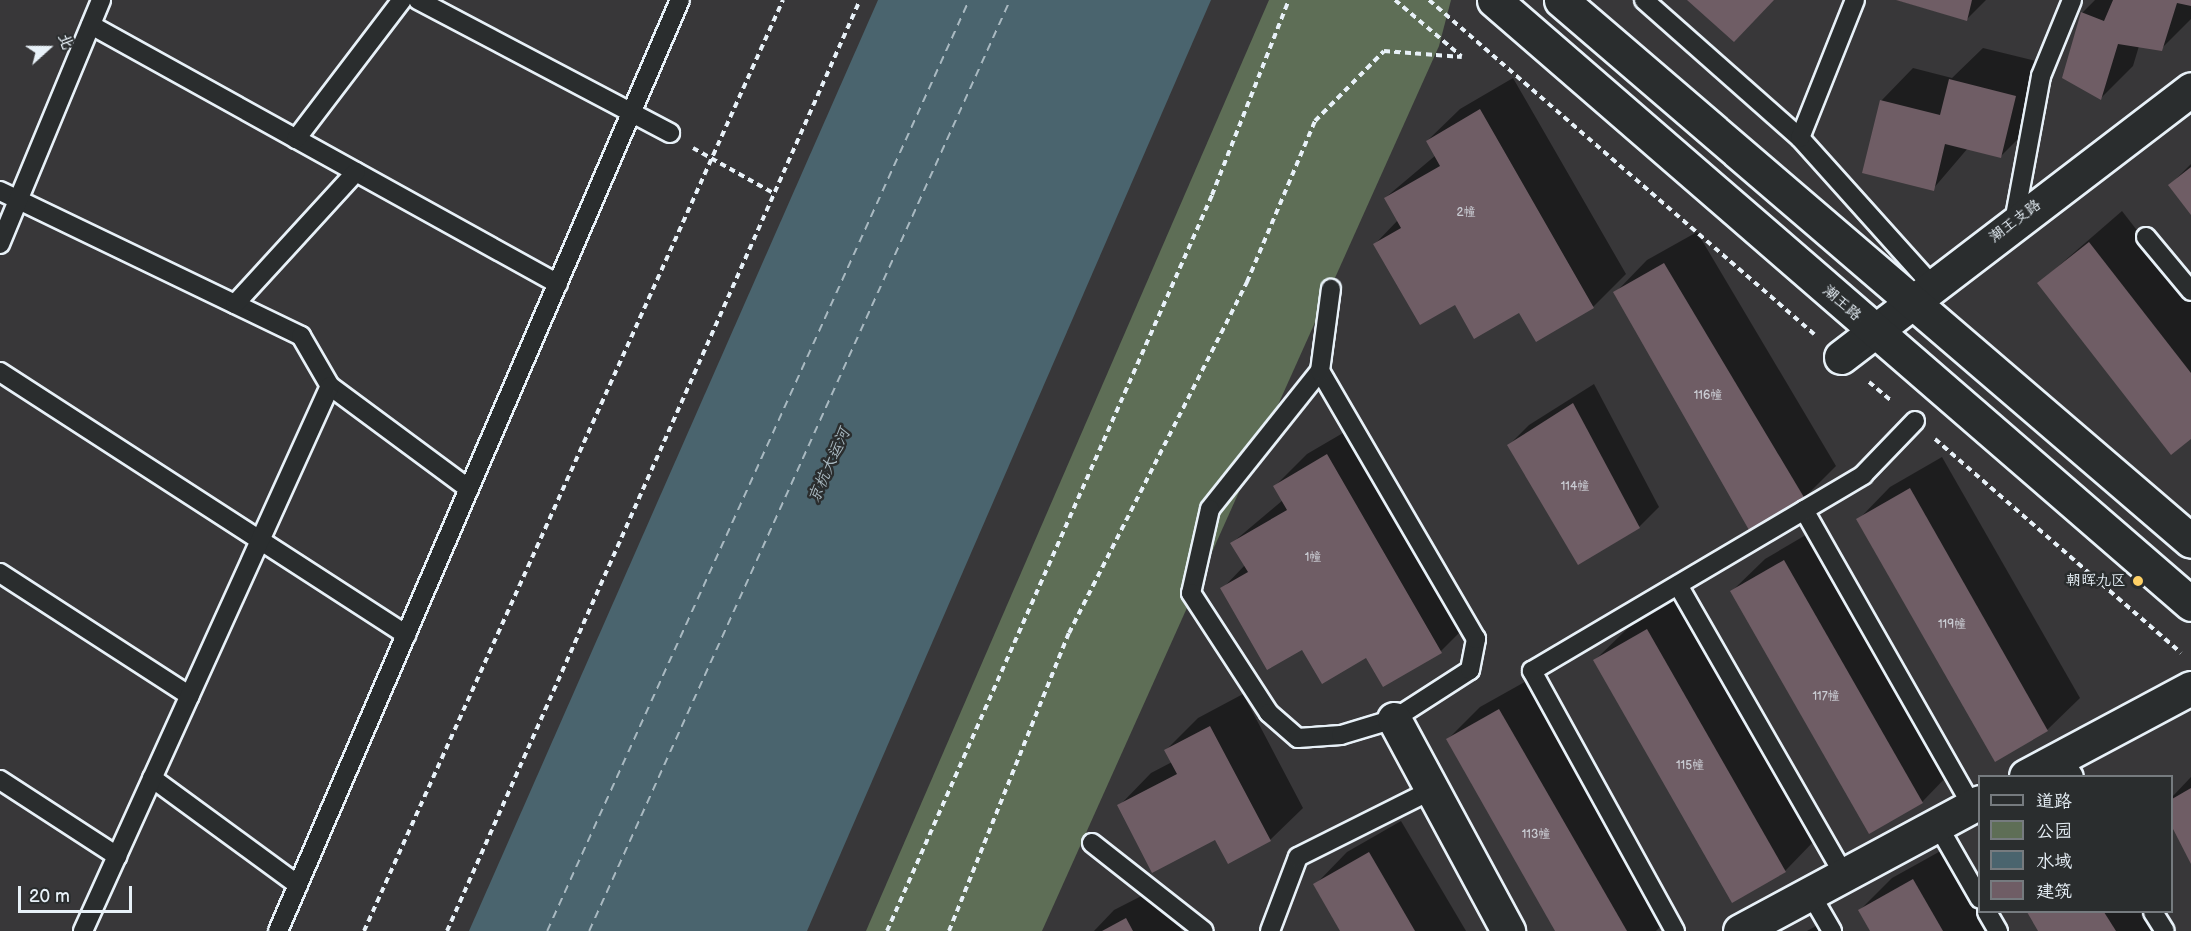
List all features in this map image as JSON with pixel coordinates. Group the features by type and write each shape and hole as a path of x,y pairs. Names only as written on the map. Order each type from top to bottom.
{"main road":[{"name":"潮王路","path":"1494,0 1704,185 2191,604"},
{"path":"1562,0 1728,145 1921,291 2191,541"},
{"name":"潮王支路","path":"1841,357 1921,291 2191,89"},
{"path":"2034,775 2068,767 2191,687"},
{"path":"1394,719 1508,931"},
{"path":"1740,931 1976,804"}],"lane":[{"path":"0,244 101,0"},
{"path":"296,139 402,0"},
{"path":"418,0 670,133"},
{"path":"278,931 680,0"},
{"path":"1644,0 1800,138 1921,291"},
{"path":"1800,138 1855,0"},
{"path":"2014,222 2041,76 2072,0"},
{"path":"91,24 558,284"},
{"path":"235,304 356,172"},
{"path":"0,191 17,203 302,336 330,386 470,489"},
{"path":"2146,237 2191,291"},
{"path":"1320,371 1476,639 1470,670 1394,719 1341,735 1299,738 1269,713 1191,593 1210,509 1320,371 1331,289"},
{"path":"0,372 406,635"},
{"path":"83,931 330,386"},
{"path":"1676,931 1532,671 1863,475 1915,422"},
{"path":"1804,510 1976,804"},
{"path":"0,573 190,696"},
{"path":"1678,585 1844,875"},
{"path":"152,778 298,885"},
{"path":"0,780 117,856"},
{"path":"1270,931 1298,857 1432,790"},
{"path":"1937,824 1978,896"},
{"path":"1092,843 1204,931"},
{"path":"1810,893 1832,931"},
{"path":"1988,913 1998,931"},
{"path":"2154,913 2165,931"}],"path":[{"path":"364,931 783,0"},
{"path":"447,931 861,0"},
{"path":"887,931 1212,195 1289,0"},
{"path":"949,931 1069,633 1247,282 1315,121 1384,51 1462,57 1395,0"},
{"path":"1429,0 1666,209"},
{"path":"711,160 775,194"}],"green space":[{"path":"1269,0 1451,0 1439,46 1042,931 866,931"}],"water":[{"name":"京杭大运河","path":"878,0 1211,0 807,931 469,931"}],"building":[{"path":"1687,0 1774,0 1734,42"},
{"path":"1896,0 1972,0 1967,21"},
{"path":"2113,0 2191,0 2191,6 2177,3 2162,51 2118,44 2101,100 2062,78 2081,12 2104,21"},
{"path":"1949,79 2016,96 2001,158 1945,144 1934,191 1862,173 1880,100 1940,115"},
{"path":"1480,109 1594,308 1536,342 1519,313 1474,339 1455,305 1420,325 1373,244 1401,228 1384,198 1440,166 1426,141"},
{"path":"2191,167 2191,215 2168,185"},
{"path":"2089,242 2191,373 2191,439 2171,455 2037,283"},
{"path":"1664,263 1805,499 1749,530 1613,292"},
{"path":"1573,403 1640,528 1578,565 1507,445"},
{"path":"1327,454 1442,653 1383,687 1366,658 1322,684 1302,650 1267,670 1220,588 1248,572 1230,543 1287,510 1273,486"},
{"path":"1910,488 2048,731 1995,762 1856,519"},
{"path":"1784,560 1923,803 1869,834 1730,591"},
{"path":"1647,629 1786,872 1732,903 1593,660"},
{"path":"1499,709 1627,931 1555,931 1446,739"},
{"path":"1210,726 1271,841 1228,864 1215,840 1152,873 1117,805 1177,774 1164,750"},
{"path":"2191,788 2191,864 2173,829 2173,798"},
{"path":"1369,852 1415,931 1340,931 1313,884"},
{"path":"1913,879 1943,931 1870,931 1858,910"},
{"path":"2028,913 2105,913 2116,931 2038,931"},
{"path":"1126,918 1133,931 1102,931"}],"ferry route":[{"path":"547,931 969,0"},
{"path":"589,931 1010,0"}],"place":[{"name":"朝晖九区","path":"2138,581"}]}
